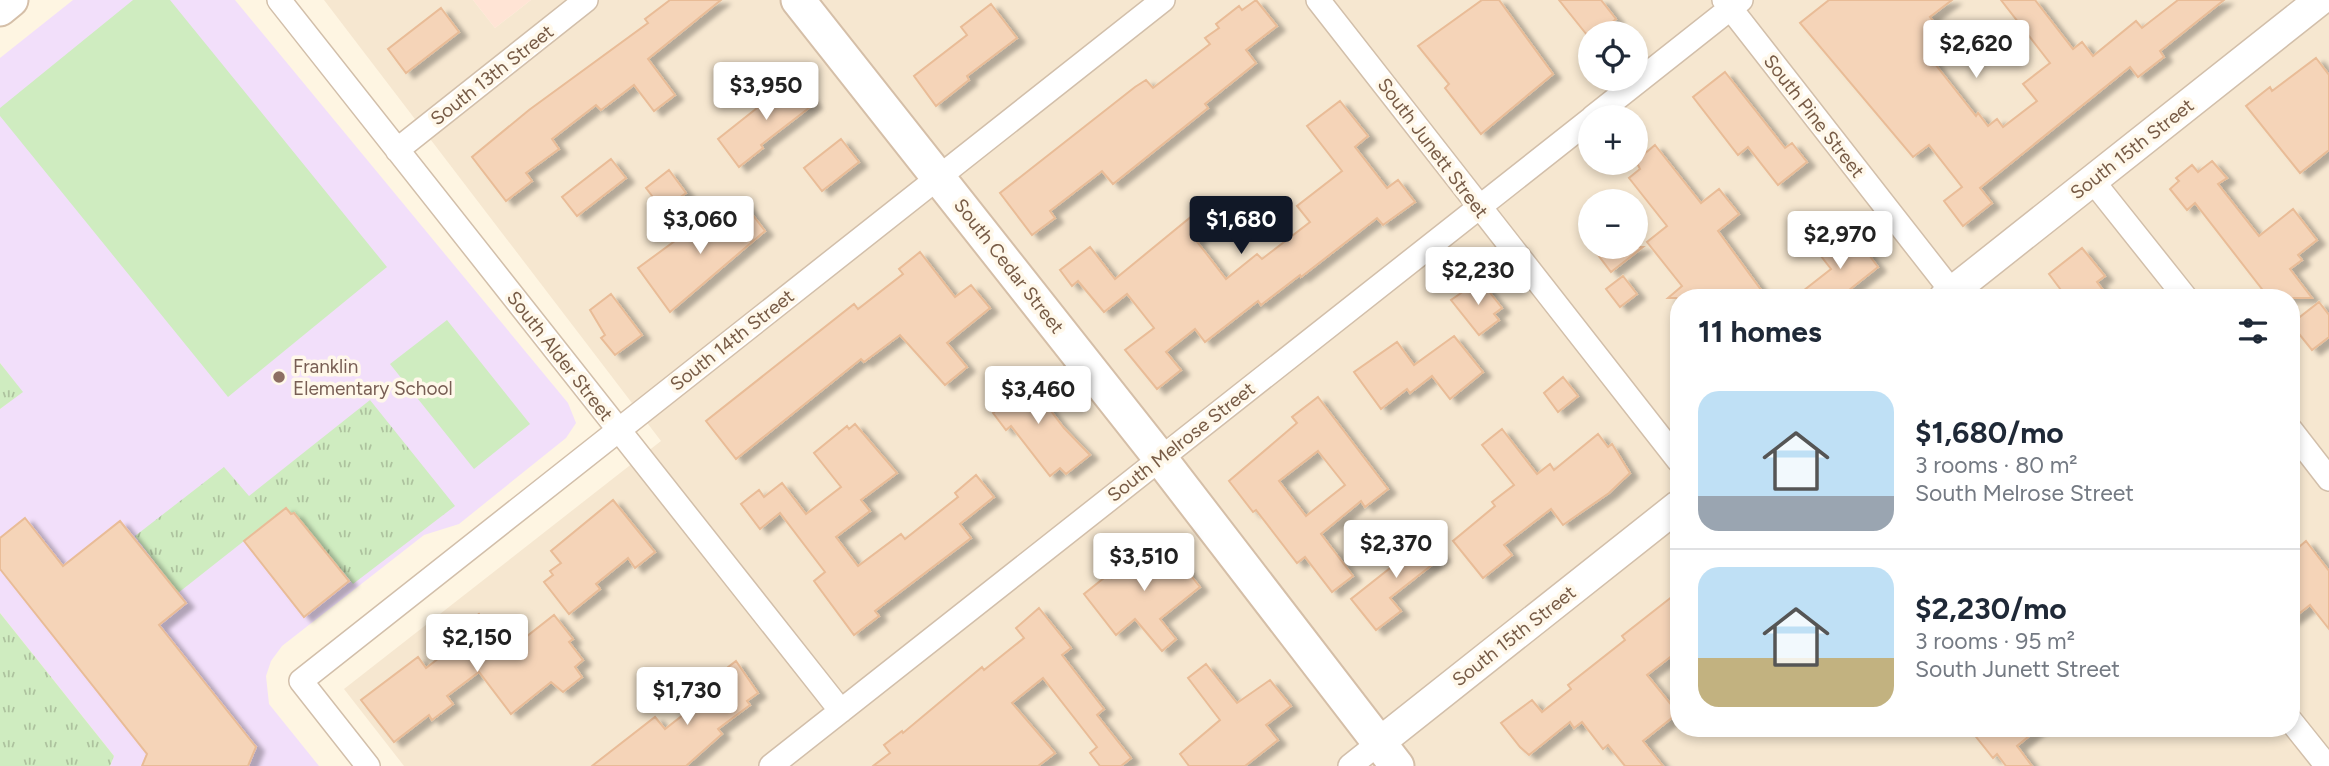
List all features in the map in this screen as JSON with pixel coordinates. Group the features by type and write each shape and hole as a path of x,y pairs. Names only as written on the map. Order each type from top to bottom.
{"main road":[{"path":"0,9 11,0"},
{"name":"South Cedar Street","path":"799,0 1160,458 1388,754"}],"street":[{"name":"South Alder Street","path":"279,0 841,711"},
{"name":"South 13th Street","path":"397,150 586,0"},
{"name":"South 14th Street","path":"368,766 301,681 1163,0"},
{"name":"South Junett Street","path":"1318,0 1478,208 1670,450"},
{"name":"South 15th Street","path":"1960,289 2092,180 2320,0"},
{"name":"South Melrose Street","path":"1608,105 1732,3"},
{"name":"South Pine Street","path":"1732,3 1946,289"},
{"name":"South Melrose Street","path":"771,766 1578,129"},
{"path":"2092,180 2179,289"},
{"path":"2300,442 2329,479"},
{"name":"South 15th Street","path":"1350,766 1388,754 1670,513"},
{"path":"2300,732 2327,766"}],"shaded area":[{"name":"Franklin Elementary School","path":"73,0 235,0 568,403 576,423 566,438 459,524 424,535 282,646 271,661 266,676 269,704 319,766 110,766 114,756 0,613 0,409 22,392 0,363 0,58"},
{"path":"324,0 473,0 495,28 531,0 2329,0 2329,766 404,766 344,689 661,441"},
{"path":"473,0 531,0 495,28"}],"green space":[{"path":"133,0 170,0 387,267 228,397 0,116 0,108"},
{"path":"447,320 530,424 474,469 390,364"},
{"path":"0,363 23,392 0,409"},
{"path":"370,400 455,506 353,584 294,513 291,514 286,508 178,593 135,536 224,467 249,496"},
{"path":"0,613 114,756 110,766 0,766"}],"building":[{"path":"670,0 721,0 648,59 675,95 654,111 634,85 601,110 596,105 552,139 559,149 526,173 532,181 506,201 472,157 529,110 648,23 645,19"},
{"path":"1256,0 1277,26 1246,50 1256,63 1205,104 1208,108 1113,184 1102,171 1050,211 1055,218 1032,235 1000,193 1135,87 1146,80 1153,88 1210,44 1205,38 1219,28 1216,24 1239,6 1242,10"},
{"path":"1482,0 1499,0 1553,74 1481,134 1445,88 1449,84 1418,46"},
{"path":"1559,0 1601,0 1616,19 1578,21 1578,24"},
{"path":"1829,0 1952,0 1930,17 1945,36 1932,46 1935,50 1928,55 1976,116 1978,113 1988,126 1997,119 2003,127 2037,101 2023,84 2050,63 2001,0 2035,0 2073,49 2082,42 2093,56 2136,21 2142,28 2178,0 2224,0 2160,51 2164,57 2138,77 2130,67 1980,188 1992,203 1963,226 1944,201 1962,187 1929,145 1913,157 1800,23"},
{"path":"991,4 1017,38 967,76 969,80 936,106 914,76 967,35 961,27"},
{"path":"441,8 459,32 406,73 388,49"},
{"path":"2316,58 2329,75 2329,150 2300,173 2246,106 2270,87 2272,91"},
{"path":"1725,72 1785,148 1792,143 1807,162 1778,185 1748,147 1738,155 1693,97"},
{"path":"795,78 814,104 761,145 763,148 739,167 718,139"},
{"path":"1340,101 1368,136 1355,147 1387,188 1398,180 1415,202 1383,225 1377,218 1301,277 1300,275 1261,305 1258,301 1205,342 1195,329 1166,352 1181,370 1157,389 1125,350 1154,328 1127,294 1104,312 1078,281 1072,286 1060,270 1090,247 1115,279 1192,216 1205,232 1195,239 1226,279 1257,254 1262,259 1310,222 1297,206 1342,171 1307,126"},
{"path":"841,139 859,162 822,191 804,168"},
{"path":"1655,145 1701,203 1719,189 1739,214 1718,231 1760,289 1678,289 1682,286 1648,243 1667,226 1648,202 1648,189 1638,189 1629,178 1633,175 1648,175 1648,151"},
{"path":"611,159 626,178 577,216 562,197"},
{"path":"2212,161 2227,178 2218,184 2259,236 2293,209 2317,240 2298,255 2302,260 2290,269 2312,298 2300,298 2300,289 2262,289 2195,203 2187,210 2170,189 2179,181 2176,178 2192,165 2198,172"},
{"path":"669,170 686,193 663,210 646,188"},
{"path":"742,201 765,231 670,312 638,268 694,227 699,234"},
{"path":"1837,236 1850,253 1863,247 1878,267 1850,289 1805,289 1831,269 1817,251"},
{"path":"2082,248 2105,276 2097,282 2102,289 2060,289 2049,274"},
{"path":"920,252 955,297 971,285 990,308 947,343 967,367 945,385 900,335 864,362 861,359 736,459 706,421 854,304 858,309 903,274 899,269"},
{"path":"1601,259 1628,259 1611,272"},
{"path":"1623,276 1637,294 1620,307 1606,289"},
{"path":"1480,280 1502,308 1494,314 1499,320 1479,335 1451,300"},
{"path":"611,294 642,335 615,355 601,338 605,335 590,310"},
{"path":"2319,302 2329,315 2329,337 2312,350 2300,335 2300,317"},
{"path":"1454,336 1483,372 1450,399 1432,376 1410,393 1407,389 1381,409 1354,372 1397,342 1414,365"},
{"path":"1019,369 1064,428 1090,455 1066,474 1060,468 1050,476 1011,426 1006,430 993,413 1007,401 996,387"},
{"path":"1563,377 1578,396 1558,412 1544,393"},
{"path":"1318,397 1388,489 1365,507 1361,501 1321,534 1353,576 1332,592 1305,557 1297,563 1256,510 1253,512 1229,481 1297,423 1292,417","holes":["1318,451 1345,485 1306,516 1279,481"]},
{"path":"855,424 897,473 861,500 870,511 836,537 858,566 901,534 905,539 958,497 955,493 976,475 994,497 960,524 971,538 875,611 879,616 854,635 814,581 825,572 780,513 760,529 741,504 759,490 764,497 782,483 806,514 841,487 814,453 847,426 849,429"},
{"path":"1502,429 1537,474 1550,464 1554,470 1598,434 1608,447 1612,444 1630,473 1609,493 1563,525 1551,509 1504,545 1512,555 1483,578 1453,541 1495,506 1492,502 1514,485 1482,445"},
{"path":"613,500 655,552 635,568 628,558 596,584 600,589 569,614 544,582 553,575 550,571 561,563 551,551"},
{"path":"286,508 291,514 294,513 349,581 304,617 244,541"},
{"path":"25,518 63,566 120,521 186,603 159,625 256,747 248,766 142,766 147,754 0,569 0,538"},
{"path":"1418,529 1442,557 1390,598 1401,611 1376,630 1351,599 1404,557 1395,546"},
{"path":"1162,539 1200,587 1160,619 1176,639 1162,651 1135,619 1116,635 1084,594 1109,574 1112,578"},
{"path":"2306,541 2329,571 2329,629 2310,605 2300,613 2300,546"},
{"path":"1670,598 1670,657 1647,675 1670,703 1670,719 1643,741 1663,766 1625,766 1608,745 1603,749 1582,722 1574,728 1570,722 1529,755 1501,723 1532,700 1542,712 1571,689 1568,685 1625,640 1622,636"},
{"path":"1039,608 1071,648 1062,655 1104,709 1097,715 1131,758 1121,766 1100,766 1090,753 1097,747 1043,678 1012,703 1055,753 1038,766 873,766 890,753 884,745 902,731 903,733 982,667 984,670 1024,638 1016,628"},
{"path":"479,614 508,651 554,615 573,639 569,642 583,660 575,667 582,677 563,692 551,682 511,714 479,672 447,696 453,704 432,720 429,715 394,742 361,700 418,657 426,668 462,640 455,632"},
{"path":"736,661 758,693 747,701 750,705 718,729 722,734 686,766 592,766 655,717 665,729 711,693 705,685"},
{"path":"1206,664 1237,703 1270,680 1291,706 1266,725 1278,740 1245,766 1189,766 1180,754 1220,720 1188,678"},
{"path":"1976,737 2028,737 2017,746 2032,766 2006,766 1997,754 1993,758"}],"place":[{"name":"Franklin Elementary School","path":"279,377"}]}
